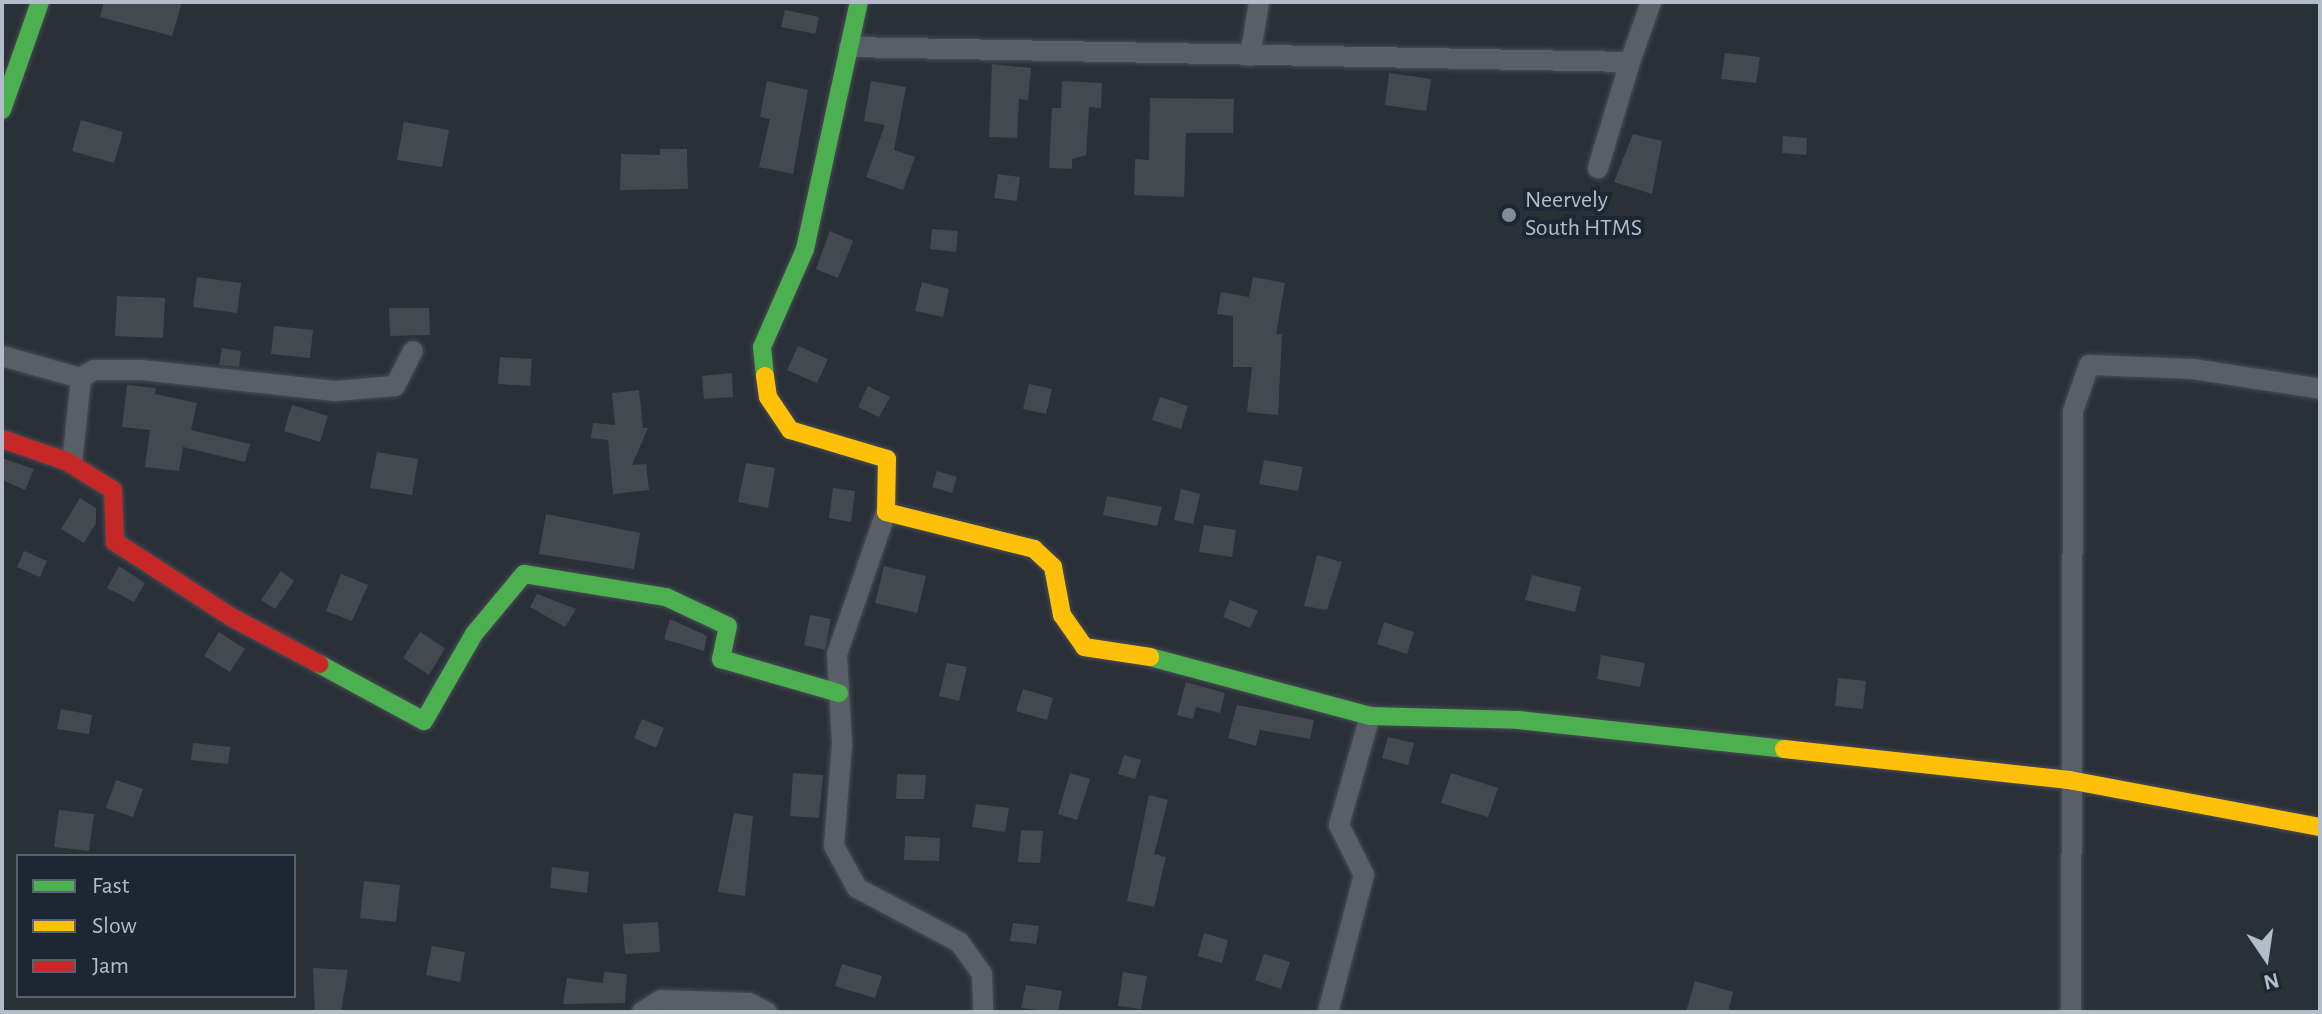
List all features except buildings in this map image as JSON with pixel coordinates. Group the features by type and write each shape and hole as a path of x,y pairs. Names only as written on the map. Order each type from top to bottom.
{"street":[{"path":"2,110 40,2"},
{"path":"859,2 805,249 762,347 768,397 790,430 887,459 886,512 837,654 842,744 834,846 857,888 959,942 982,974 983,1012"},
{"path":"1250,56 1259,2"},
{"path":"1598,168 1651,2"},
{"path":"849,47 1630,62"},
{"path":"2,356 81,378 94,370 142,370 335,391 395,386 413,351"},
{"path":"2071,1012 2069,780 2073,411 2089,365 2193,369 2320,389"},
{"path":"72,464 81,378"},
{"path":"2,439 72,464 113,490 115,542 233,618 424,721 474,634 524,574 666,597 728,626 721,659 839,693"},
{"path":"886,512 1034,549 1053,567 1062,615 1084,647 1178,661 1370,716 1518,720 2069,780 2320,827"},
{"path":"1328,1012 1364,875 1339,825 1370,716"},
{"path":"642,1012 661,1000 749,1003 767,1012"}],"traffic: fast":[{"path":"2,110 40,2"},
{"path":"765,376 762,347 805,249 859,2"},
{"path":"319,664 424,721 474,634 524,574 666,597 728,626 721,659 839,693"},
{"path":"1150,657 1370,716 1518,720 1784,749"}],"traffic: slow":[{"path":"765,376 768,397 790,430 887,459 886,512 1034,549 1053,567 1062,615 1084,647 1150,657"},
{"path":"1784,749 2069,780 2320,827"}],"traffic: jam":[{"path":"2,439 66,461 113,490 115,542 233,618 319,664"}],"place":[{"name":"Neervely South HTMS","path":"1509,215"}]}
